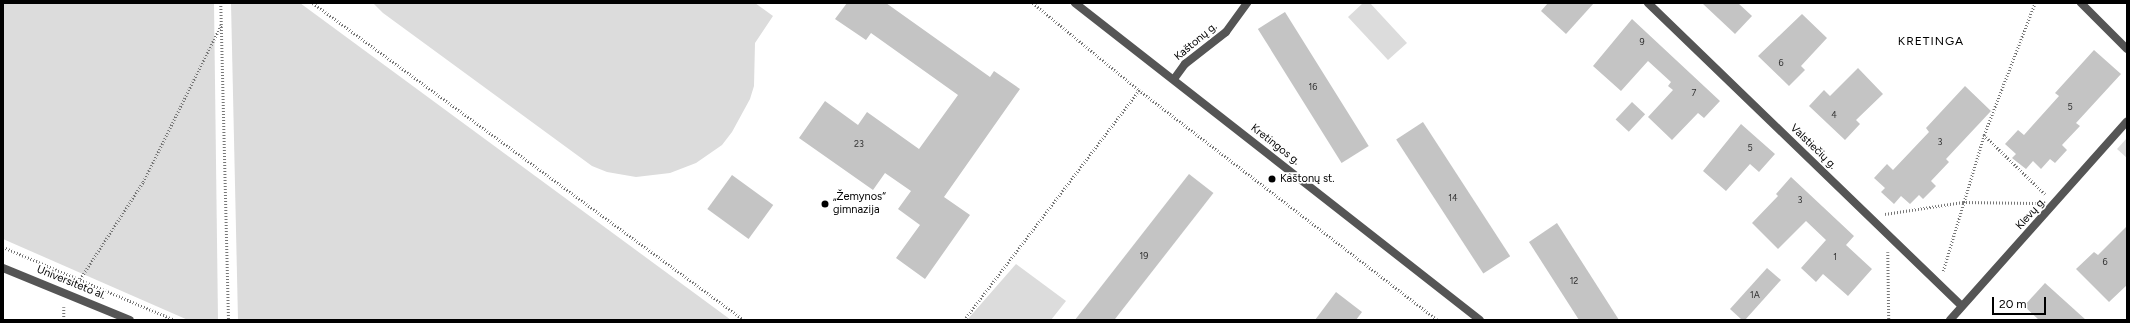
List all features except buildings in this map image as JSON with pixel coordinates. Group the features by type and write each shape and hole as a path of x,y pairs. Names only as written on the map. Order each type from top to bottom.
{"street":[{"name":"Kretingos g.","path":"1075,3 1480,320"},
{"name":"Kaštonų g.","path":"1174,79 1185,64 1226,32 1247,3"},
{"name":"Valstiečių g.","path":"1648,3 1962,306"},
{"path":"2081,3 2127,49"},
{"name":"Klevų g.","path":"1950,320 2127,122"},
{"name":"Universiteto al.","path":"3,268 130,320"}],"path":[{"path":"221,3 229,320"},
{"path":"313,3 744,320"},
{"path":"1033,3 1139,90 1438,320"},
{"path":"1940,284 1963,202 1984,136 2035,3"},
{"path":"63,292 80,279 143,182 221,25"},
{"path":"964,320 1139,90"},
{"path":"1984,136 2055,203"},
{"path":"1869,216 1963,202 2055,203"},
{"path":"1887,234 1889,320"},
{"path":"3,247 175,320"}],"shaded area":[{"path":"3,3 214,3 218,320 188,320 3,239"},
{"path":"231,3 300,3 731,320 238,320"},
{"path":"373,3 755,3 773,16 755,43 754,86 750,99 732,132 722,145 696,163 670,173 636,177 607,172 592,166 383,13"},
{"path":"1363,3 1370,3 1407,43 1388,60 1348,17"},
{"path":"2127,138 2127,158 2117,149"},
{"path":"1016,264 1066,301 1051,320 967,320"}],"place":[{"name":"Kaštonų st.","path":"1272,179"},
{"name":"„Žemynos“ gimnazija","path":"825,204"}],"district":[{"name":"KRETINGA","path":"1931,42"}]}
